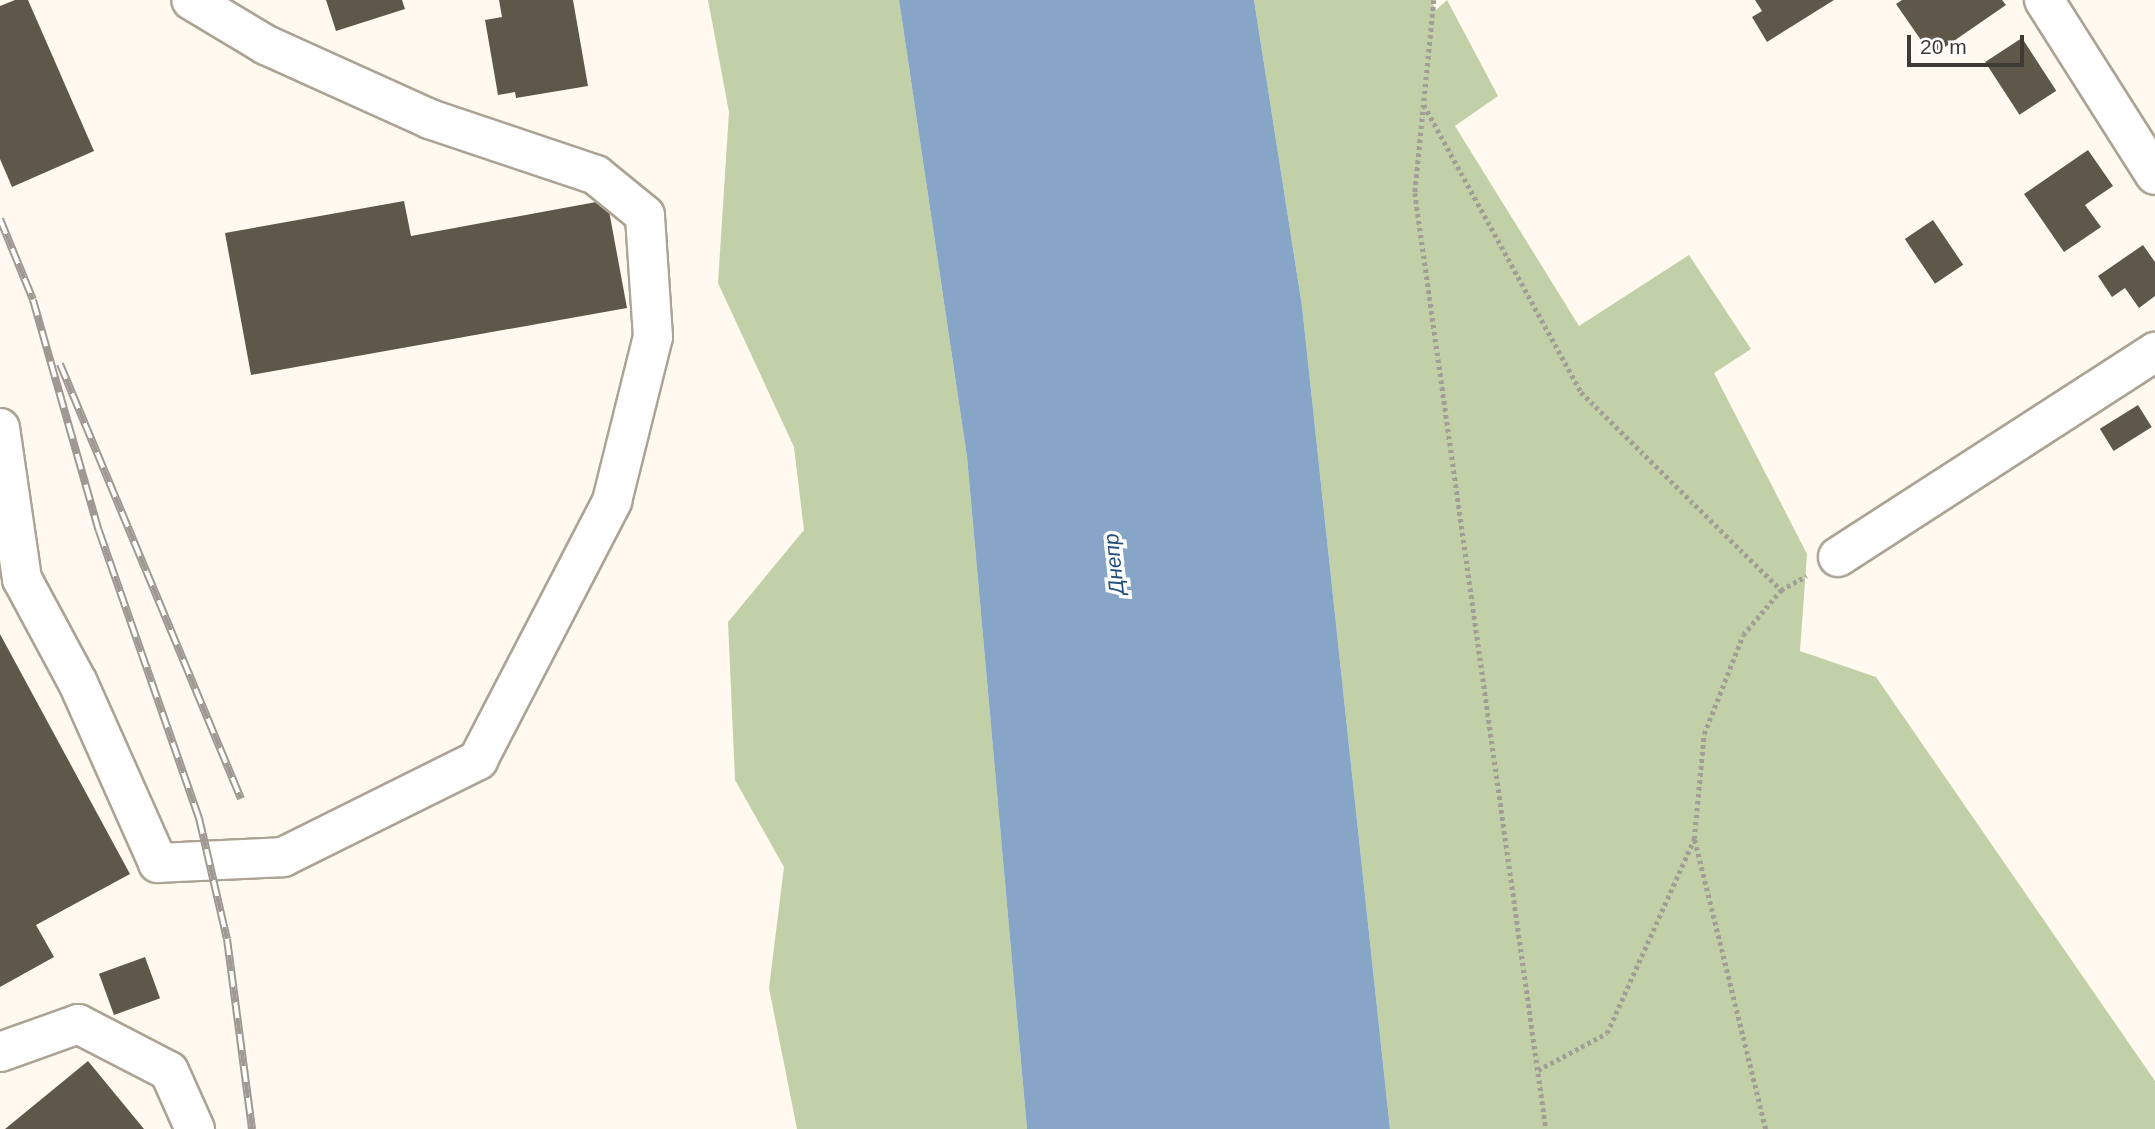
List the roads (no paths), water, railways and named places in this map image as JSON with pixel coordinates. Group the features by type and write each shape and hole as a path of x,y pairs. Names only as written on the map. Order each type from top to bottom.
{"street":[{"path":"0,428 22,579 78,683 158,863 283,857 478,760 612,501 653,337 645,215 596,175 430,119 266,45 191,0"},
{"path":"2044,0 2155,175"},
{"path":"1838,558 2155,352"},
{"path":"0,1052 78,1024 169,1071 195,1129"}],"water":[{"name":"Днепр","path":"899,0 1254,0 1302,306 1390,1129 1027,1129 967,457"}],"railway":[{"path":"0,219 33,300 99,531 199,818 227,939 252,1129"},
{"path":"60,364 241,799"}]}
